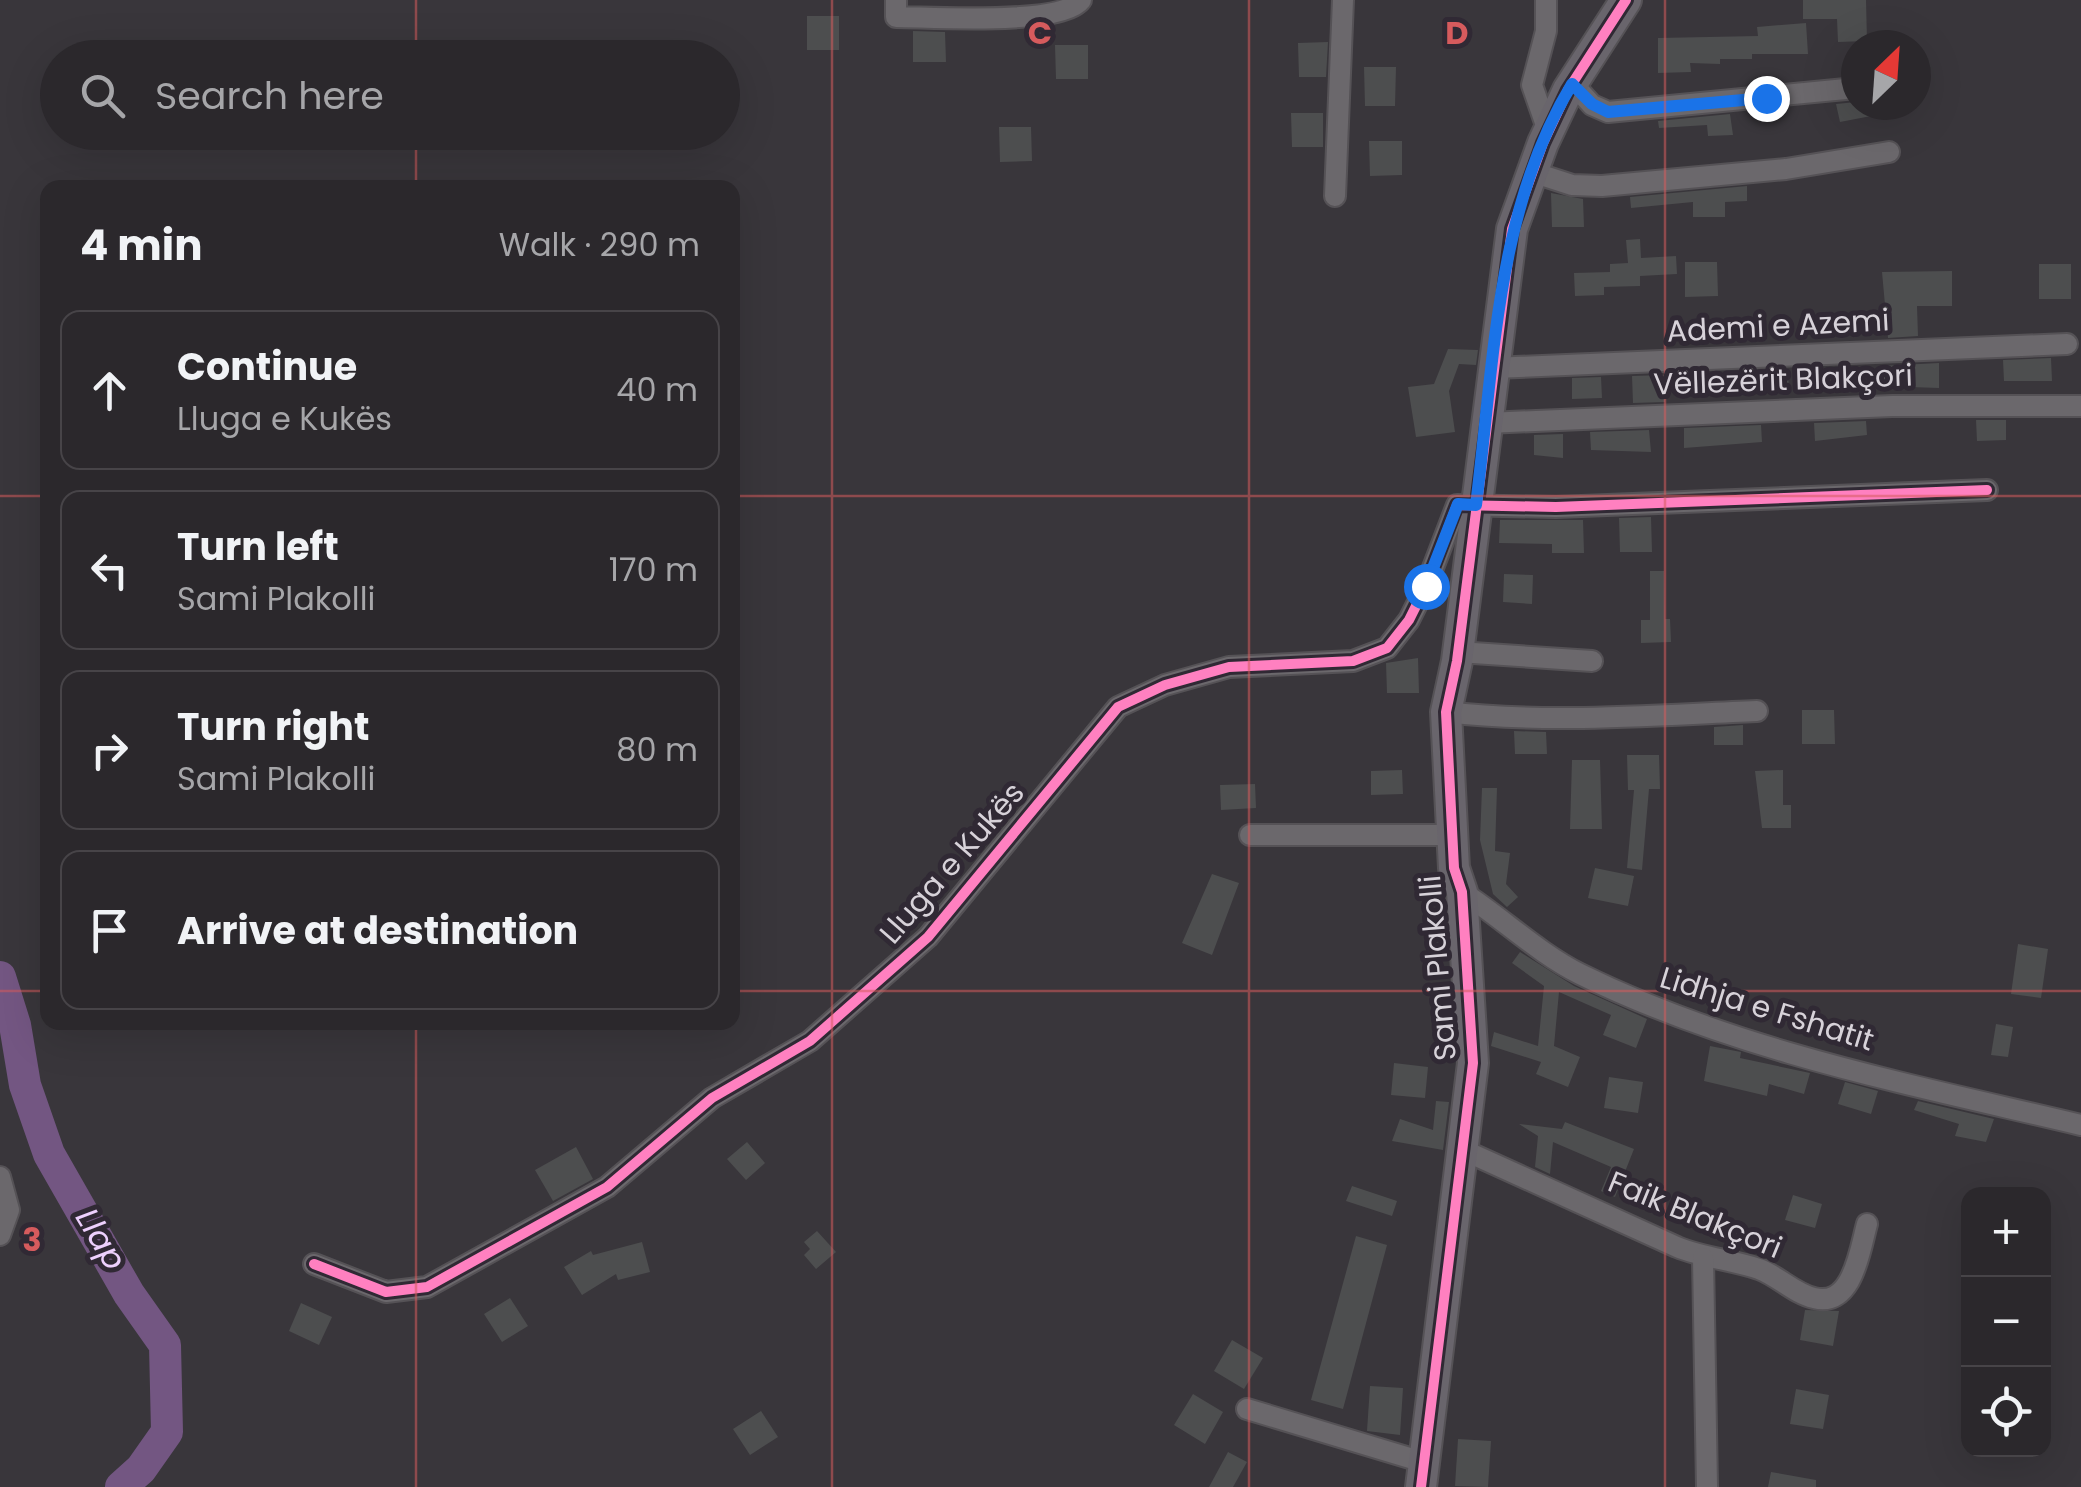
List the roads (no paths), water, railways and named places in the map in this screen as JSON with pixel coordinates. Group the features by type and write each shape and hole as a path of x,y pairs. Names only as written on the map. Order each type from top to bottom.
{"street":[{"path":"896,0 896,17 967,18 1058,13 1081,0"},
{"path":"1335,196 1343,0"},
{"path":"1546,0 1546,31 1532,85 1548,131"},
{"name":"Sami Plakolli","path":"1247,1410 1422,1474 1473,1063 1462,892 1452,835 1446,712 1458,652 1512,229 1548,131 1572,84 1626,0"},
{"path":"1572,84 1592,104 1608,112 1841,89"},
{"path":"1532,172 1572,186 1602,186 1786,169 1889,152"},
{"name":"Ademi e Azemi","path":"1493,368 2067,344"},
{"name":"Vëllezërit Blakçori","path":"1486,423 1892,406 2081,406"},
{"path":"1476,505 1556,506 1988,490"},
{"name":"Lluga e Kukës","path":"314,1264 386,1292 428,1287 607,1188 712,1098 810,1041 928,937 1118,707 1165,685 1228,667 1353,661 1388,648 1409,620 1426,586 1458,504 1476,505"},
{"path":"1458,652 1592,662"},
{"path":"1446,712 1494,718 1577,718 1757,711"},
{"name":"Sami Plakolli","path":"1250,836 1452,835"},
{"name":"Lidhja e Fshatit","path":"1462,892 1576,972 1650,1006 1758,1044 2081,1125"},
{"name":"Faik Blakçori","path":"1461,1150 1703,1258 1759,1270 1814,1298 1830,1298 1850,1281 1867,1224"},
{"path":"0,1177 9,1210 0,1235"},
{"path":"1703,1258 1707,1487"}],"waterway":[{"name":"Llap","path":"0,977 15,1025 25,1085 49,1154 129,1294 165,1345 167,1432 141,1469 121,1487"}]}
